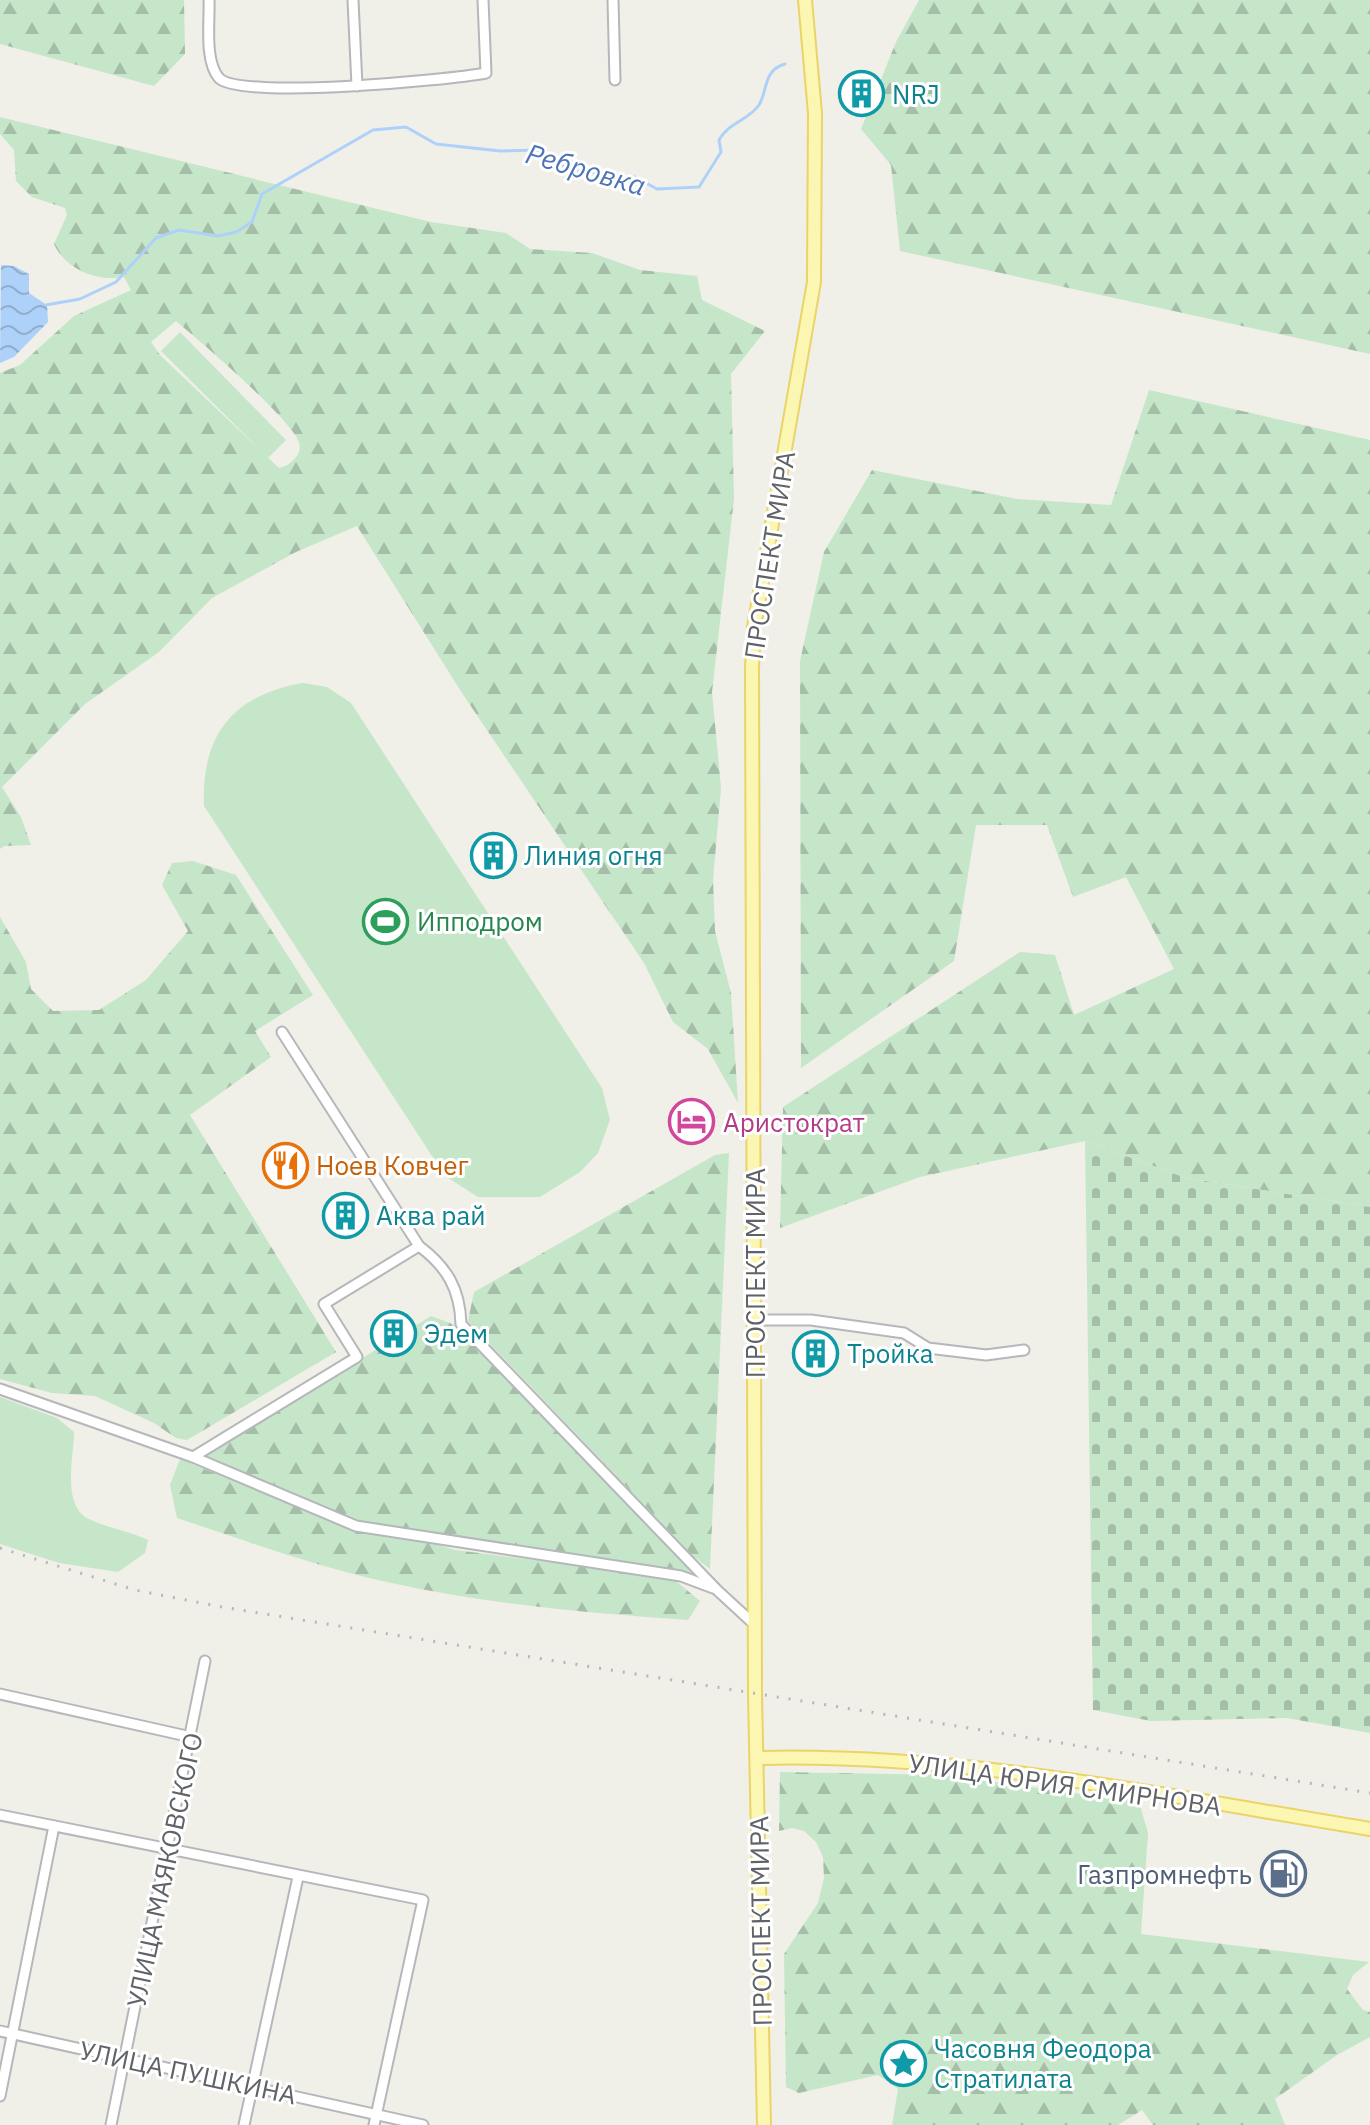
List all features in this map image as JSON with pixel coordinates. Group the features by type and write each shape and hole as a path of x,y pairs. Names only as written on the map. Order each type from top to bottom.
{"main road":[{"name":"ПРОСПЕКТ МИРА","path":"764,2125 756,1625 754,627 814,282 815,113 805,0"},
{"name":"УЛИЦА ЮРИЯ СМИРНОВА","path":"757,1758 883,1759 1001,1770 1370,1829"}],"street":[{"path":"209,0 211,62 217,76 238,86 357,86 451,80 486,73 483,0"},
{"path":"353,0 357,86"},
{"path":"613,0 615,80"},
{"path":"282,1032 419,1246 437,1260 460,1298 461,1324 717,1590 756,1625"},
{"path":"193,1457 357,1357 324,1304 419,1246"},
{"path":"756,1320 811,1320 904,1333 928,1348 957,1352 986,1355 1024,1350"},
{"path":"0,1389 193,1457 356,1526 681,1576 717,1590"},
{"name":"УЛИЦА МАЯКОВСКОГО","path":"111,2125 205,1661"},
{"path":"0,1694 191,1737"},
{"path":"0,1815 423,1900 374,2125"},
{"path":"0,2096 54,1826"},
{"path":"244,2125 298,1877"},
{"name":"УЛИЦА ПУШКИНА","path":"0,2031 423,2125"}],"green space":[{"path":"0,0 184,0 185,54 154,86 0,44"},
{"path":"919,0 1370,0 1370,354 900,251 891,165 861,129 896,42"},
{"path":"0,117 431,222 506,233 530,249 592,253 640,270 697,276 702,300 765,331 731,374 734,499 712,692 721,788 713,880 715,931 731,993 738,1103 708,1049 673,1022 644,963 462,693 357,526 296,552 212,598 159,652 85,704 2,787 21,817 31,845 4,846 0,849 0,373 20,365 74,316 131,290 124,277 94,276 75,267 59,253 54,244 67,215 65,208 32,197 16,181 14,150 0,134","holes":["176,321 262,398 292,430 300,447 291,462 279,468 160,355 151,342"]},
{"path":"180,332 286,440 268,458 161,351"},
{"path":"1149,390 1370,440 1370,1207 1186,1178 1085,1141 920,1177 780,1228 783,1107 1020,952 1055,955 1074,1015 1174,969 1126,877 1073,897 1047,825 976,825 954,961 801,1068 800,661 824,552 872,470 1017,499 1111,505"},
{"name":"Ипподром","path":"303,683 327,687 351,703 602,1088 610,1120 598,1153 580,1172 540,1197 478,1197 445,1176 204,806 208,759 226,722 240,708 258,697"},
{"path":"193,861 236,875 313,995 255,1031 271,1057 190,1115 336,1352 187,1440 176,1438 154,1423 95,1396 52,1393 0,1379 0,917 26,962 31,989 53,1011 99,1010 146,980 188,931 162,885 172,863"},
{"path":"1085,1141 1186,1178 1370,1207 1370,1733 1287,1718 1151,1721 1093,1710"},
{"path":"729,1153 710,1569 693,1556 468,1321 474,1292 715,1155"},
{"path":"431,1316 458,1326 699,1576 357,1522 200,1458"},
{"path":"0,1397 57,1418 74,1432 71,1480 80,1513 103,1525 148,1540 145,1553 118,1572 59,1563 0,1544"},
{"path":"180,1459 357,1532 426,1541 455,1550 671,1577 700,1601 688,1620 612,1614 462,1596 334,1568 177,1518 170,1485"},
{"path":"780,1772 945,1775 1139,1802 1148,1833 1141,1934 1369,1962 1353,1975 1347,1989 1363,2010 1370,2012 1370,2037 1337,2055 1275,2099 1285,2125 1153,2125 1142,2110 1118,2125 892,2125 898,2089 878,2075 799,2093 786,2087 784,1954 818,1903 824,1878 823,1857 816,1842 804,1831 792,1828 779,1831"}],"water":[{"path":"1,265 14,266 29,274 29,293 47,305 48,322 14,357 0,363"}],"waterway":[{"name":"Ребровка","path":"46,305 80,299 116,282 156,238 179,230 218,236 236,232 252,222 262,194 373,130 406,127 436,144 500,151 541,150 555,163 578,171 635,177 657,189 699,187 721,152 719,140 723,134 755,110 769,76 785,64"}],"railway":[{"path":"0,1548 135,1590 222,1607 1370,1793"}],"place":[{"name":"NRJ","path":"861,94"},
{"name":"Линия огня","path":"493,855"},
{"name":"Ипподром","path":"386,921"},
{"name":"Аристократ","path":"692,1122"},
{"name":"Ноев Ковчег","path":"285,1165"},
{"name":"Аква рай","path":"345,1215"},
{"name":"Эдем","path":"393,1333"},
{"name":"Тройка","path":"816,1353"},
{"name":"Газпромнефть","path":"1283,1874"},
{"name":"Часовня Феодора Стратилата","path":"903,2063"}]}
